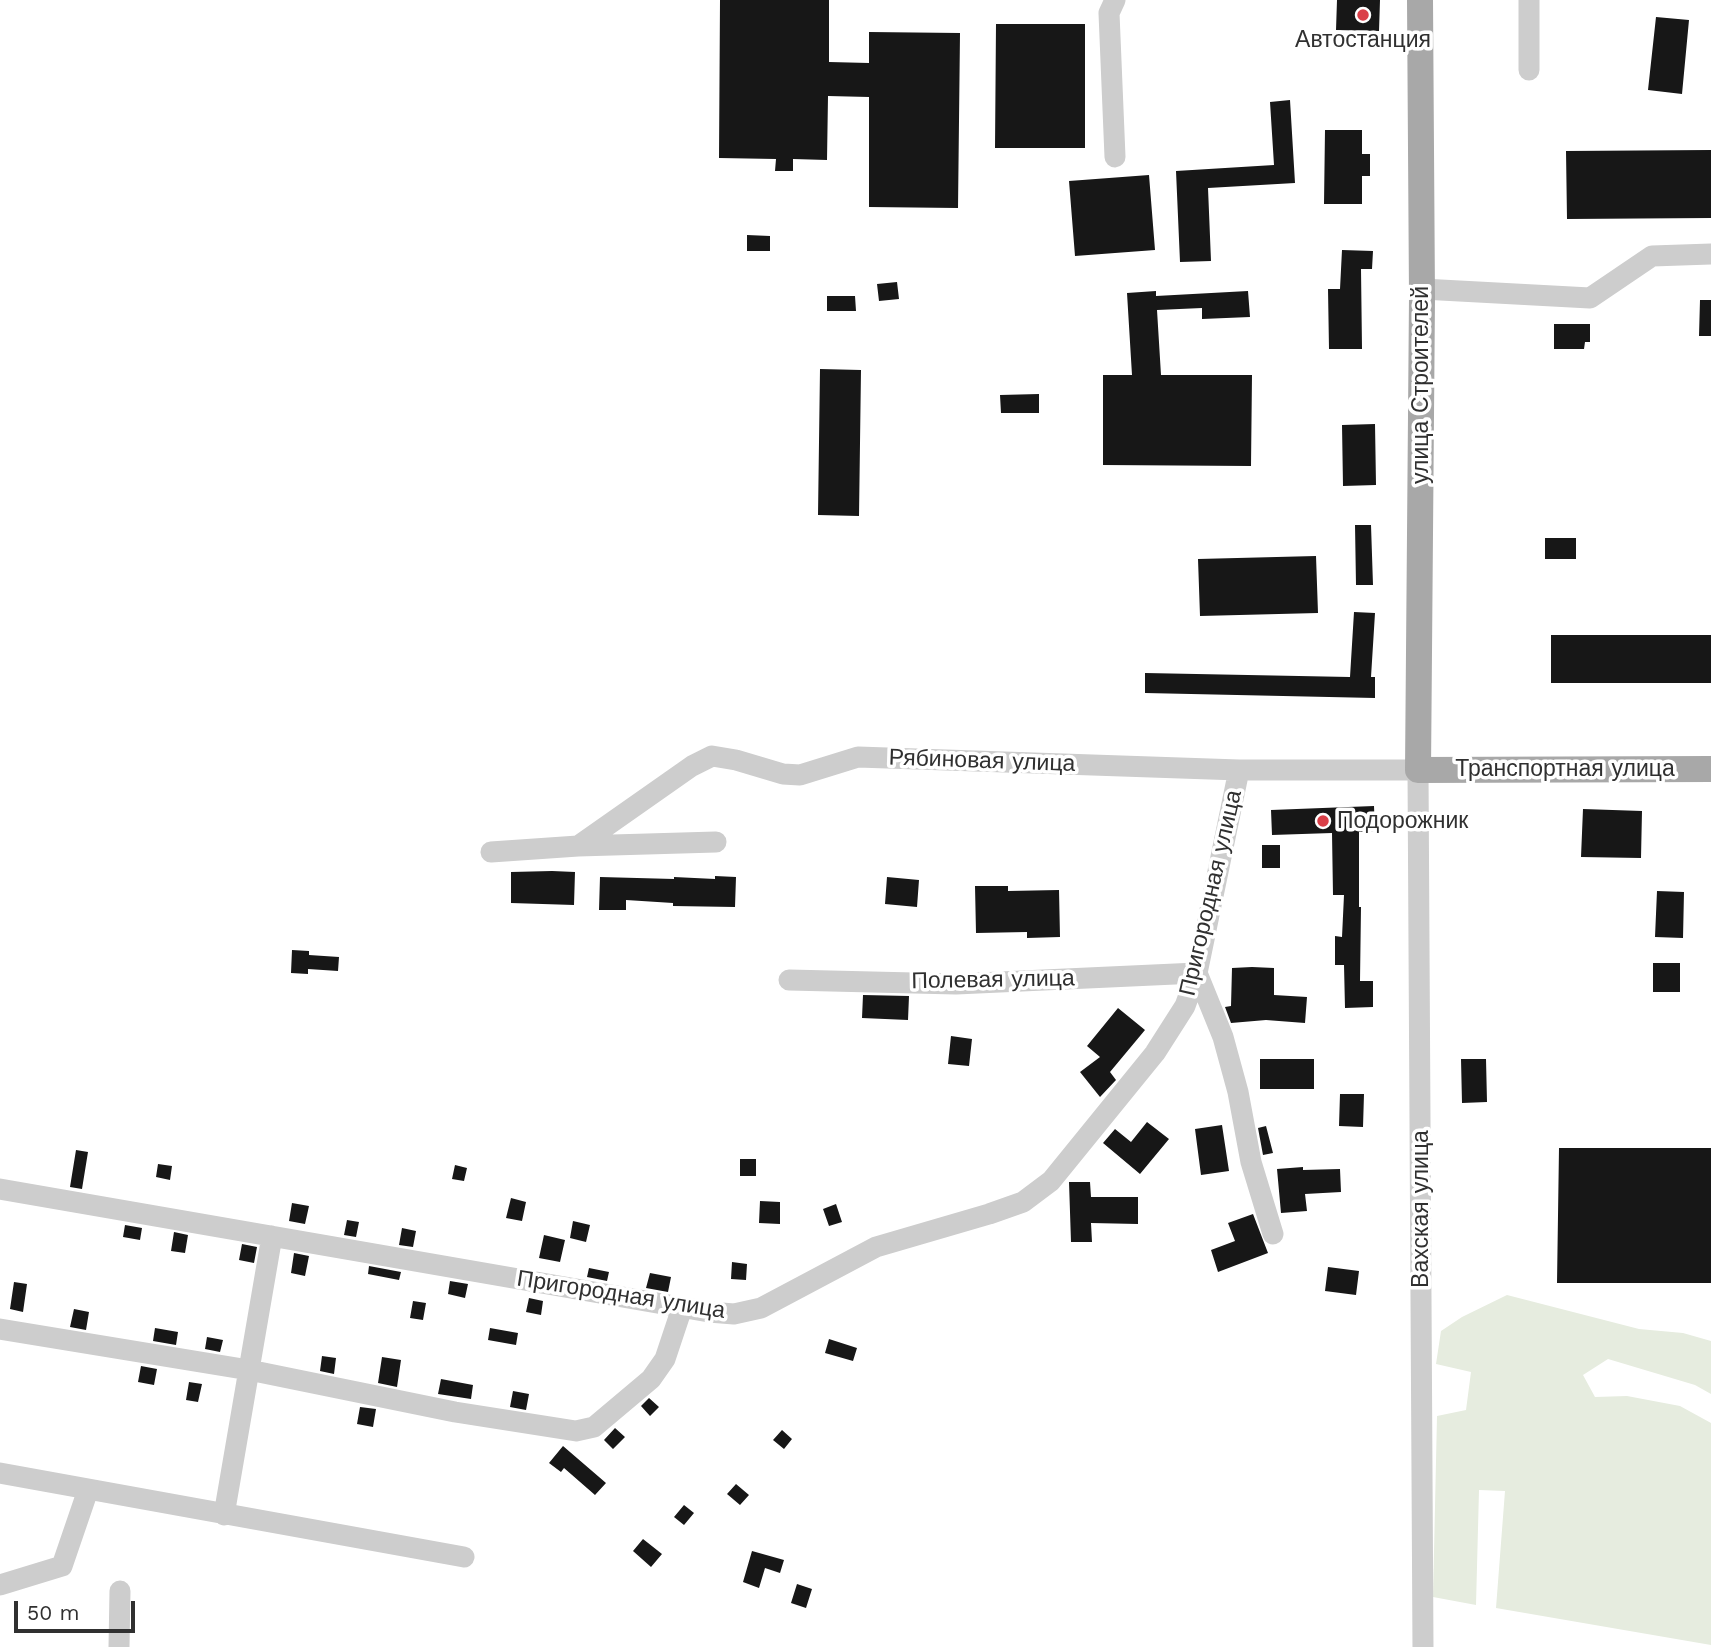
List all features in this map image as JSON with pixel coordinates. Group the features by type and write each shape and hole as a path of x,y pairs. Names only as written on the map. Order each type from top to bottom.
{"main road":[{"name":"улица Строителей","path":"1419,770 1422,289 1420,0"},
{"name":"Транспортная улица","path":"1419,770 1711,769"}],"street":[{"path":"1115,0 1109,13 1115,157"},
{"path":"1529,0 1529,69"},
{"path":"1422,289 1590,298 1652,256 1711,254"},
{"name":"Рябиновая улица","path":"578,846 692,766 712,756 783,774 800,775 858,757 1239,770 1419,770"},
{"name":"Пригородная улица","path":"0,1189 682,1308 734,1314 761,1308 876,1247 1023,1202 1051,1181 1155,1053 1185,1006 1197,973 1239,770"},
{"name":"Вахская улица","path":"1419,770 1423,1647"},
{"path":"491,852 578,846 716,842"},
{"path":"1197,973 1223,1037 1238,1091 1251,1162 1273,1234"},
{"name":"Полевая улица","path":"789,980 956,984 1197,973"},
{"path":"224,1515 272,1236"},
{"path":"0,1329 249,1370 454,1412 576,1431 594,1427 651,1379 665,1359 682,1308"},
{"path":"0,1474 464,1557"},
{"path":"0,1585 62,1566 88,1490"},
{"path":"119,1647 120,1591"}],"shaded area":[{"path":"1507,1295 1639,1329 1683,1333 1711,1341 1711,1394 1695,1385 1608,1359 1583,1375 1595,1397 1627,1396 1680,1406 1711,1423 1711,1645 1496,1608 1505,1491 1479,1490 1476,1605 1433,1597 1437,1416 1466,1410 1471,1372 1436,1364 1441,1331 1462,1317"}],"building":[{"path":"720,0 829,0 829,62 869,63 869,32 960,33 958,208 869,207 869,97 828,96 827,160 793,159 793,171 775,171 776,159 719,158"},
{"name":"Автостанция","path":"1337,0 1380,0 1379,31 1336,30"},
{"path":"1656,17 1689,20 1682,94 1648,90"},
{"path":"996,24 1085,24 1085,148 995,148"},
{"path":"1290,100 1295,183 1208,188 1211,261 1180,262 1176,171 1274,165 1270,102"},
{"path":"1325,130 1362,130 1362,154 1370,154 1370,176 1362,176 1362,204 1324,204"},
{"path":"1711,150 1711,218 1567,219 1566,151"},
{"path":"1149,175 1155,250 1075,256 1069,181"},
{"path":"747,235 770,236 770,251 747,251"},
{"path":"1342,250 1373,251 1372,269 1361,269 1362,349 1329,349 1328,289 1340,289"},
{"path":"897,282 899,299 879,301 877,284"},
{"path":"1156,291 1156,296 1248,291 1250,317 1202,319 1202,308 1157,310 1161,375 1252,375 1251,466 1103,465 1103,375 1132,375 1127,293"},
{"path":"827,296 855,296 856,311 827,311"},
{"path":"1700,300 1711,300 1711,336 1699,336"},
{"path":"1554,324 1590,324 1590,342 1585,342 1584,349 1554,349"},
{"path":"820,369 861,370 859,516 818,515"},
{"path":"1039,394 1039,413 1001,413 1000,395"},
{"path":"1375,424 1376,485 1343,486 1342,425"},
{"path":"1355,525 1371,525 1373,585 1356,585"},
{"path":"1545,538 1576,538 1576,559 1545,559"},
{"path":"1316,556 1318,613 1200,616 1198,559"},
{"path":"1354,612 1375,613 1371,677 1375,677 1375,698 1145,693 1145,673 1350,677"},
{"path":"1551,635 1711,635 1711,683 1551,683"},
{"path":"1374,806 1375,831 1359,832 1360,981 1373,981 1373,1007 1345,1008 1344,965 1335,965 1335,936 1342,937 1344,895 1333,895 1332,833 1272,835 1271,810"},
{"path":"1583,809 1642,811 1641,858 1581,857"},
{"path":"1262,845 1280,845 1280,868 1262,868"},
{"path":"511,872 575,872 574,905 511,903"},
{"path":"715,876 736,877 735,907 673,906 673,903 626,900 626,910 599,910 600,877 715,879"},
{"path":"887,877 919,880 917,907 885,904"},
{"path":"975,886 1008,886 1008,891 1059,890 1060,937 1027,938 1027,932 976,933"},
{"path":"1657,891 1684,892 1683,938 1655,937"},
{"path":"292,950 309,951 309,955 339,957 338,971 308,969 308,974 291,973"},
{"path":"1653,963 1680,963 1680,992 1653,992"},
{"path":"1232,968 1274,968 1274,995 1307,997 1305,1023 1266,1020 1231,1023 1225,1007 1231,1006"},
{"path":"863,995 909,996 908,1020 862,1018"},
{"path":"1118,1008 1145,1030 1110,1072 1116,1080 1100,1097 1080,1072 1100,1057 1087,1046"},
{"path":"951,1036 972,1039 969,1066 948,1064"},
{"path":"1260,1059 1314,1059 1314,1089 1260,1089"},
{"path":"1461,1059 1486,1059 1487,1102 1462,1103"},
{"path":"1340,1094 1364,1094 1363,1127 1339,1126"},
{"path":"1147,1122 1169,1139 1140,1174 1103,1143 1115,1129 1131,1142"},
{"path":"1222,1125 1229,1171 1201,1175 1195,1129"},
{"path":"1266,1126 1273,1153 1263,1155 1258,1128"},
{"path":"1559,1148 1711,1148 1711,1283 1557,1283"},
{"path":"76,1150 88,1152 82,1189 70,1187"},
{"path":"740,1159 756,1159 756,1176 740,1176"},
{"path":"158,1164 172,1166 170,1180 156,1177"},
{"path":"455,1165 467,1168 464,1181 452,1179"},
{"path":"1303,1167 1303,1170 1340,1169 1341,1192 1305,1194 1307,1211 1281,1213 1277,1169"},
{"path":"1069,1182 1090,1182 1091,1197 1138,1197 1138,1224 1091,1223 1092,1242 1071,1242"},
{"path":"511,1198 526,1202 522,1221 506,1218"},
{"path":"760,1201 780,1202 780,1224 759,1223"},
{"path":"292,1203 309,1206 305,1224 289,1221"},
{"path":"836,1204 842,1222 829,1226 823,1209"},
{"path":"1253,1214 1268,1253 1218,1272 1211,1250 1235,1241 1228,1223"},
{"path":"347,1220 359,1222 356,1237 344,1235"},
{"path":"573,1221 590,1225 586,1242 570,1238"},
{"path":"125,1225 142,1228 140,1240 123,1237"},
{"path":"402,1228 416,1231 413,1247 399,1245"},
{"path":"174,1232 188,1235 185,1253 171,1251"},
{"path":"544,1235 565,1240 560,1262 539,1258"},
{"path":"242,1244 257,1247 254,1263 239,1260"},
{"path":"294,1253 309,1256 305,1276 291,1273"},
{"path":"732,1262 747,1264 746,1280 731,1279"},
{"path":"369,1266 401,1272 399,1280 368,1274"},
{"path":"1328,1267 1359,1271 1356,1295 1325,1291"},
{"path":"589,1268 609,1272 607,1281 587,1277"},
{"path":"650,1273 671,1277 668,1292 646,1288"},
{"path":"450,1281 468,1284 465,1298 448,1294"},
{"path":"14,1282 27,1284 23,1312 10,1309"},
{"path":"529,1298 543,1301 541,1315 526,1312"},
{"path":"413,1301 426,1303 423,1320 410,1318"},
{"path":"74,1309 89,1312 86,1330 70,1327"},
{"path":"155,1328 178,1332 176,1345 153,1341"},
{"path":"490,1328 518,1333 516,1345 488,1340"},
{"path":"207,1337 223,1340 220,1352 205,1349"},
{"path":"829,1339 857,1348 853,1361 825,1353"},
{"path":"322,1356 336,1358 334,1374 320,1371"},
{"path":"382,1357 401,1360 397,1387 378,1383"},
{"path":"141,1366 157,1369 154,1385 138,1382"},
{"path":"441,1379 473,1385 471,1399 438,1394"},
{"path":"189,1382 202,1384 198,1402 186,1400"},
{"path":"513,1391 529,1394 526,1410 510,1407"},
{"path":"649,1398 659,1407 650,1416 641,1406"},
{"path":"360,1407 376,1409 373,1427 357,1424"},
{"path":"615,1428 625,1437 613,1449 604,1440"},
{"path":"782,1430 792,1439 784,1449 773,1440"},
{"path":"563,1446 606,1483 595,1495 564,1468 561,1472 549,1463"},
{"path":"736,1484 749,1495 740,1505 727,1494"},
{"path":"684,1505 694,1513 684,1525 674,1517"},
{"path":"643,1539 662,1554 651,1567 633,1551"},
{"path":"752,1551 784,1560 780,1573 765,1568 759,1588 743,1582"},
{"path":"797,1584 812,1589 806,1608 791,1603"}],"place":[{"name":"Автостанция","path":"1363,15"},
{"name":"Подорожник","path":"1323,821"}]}
